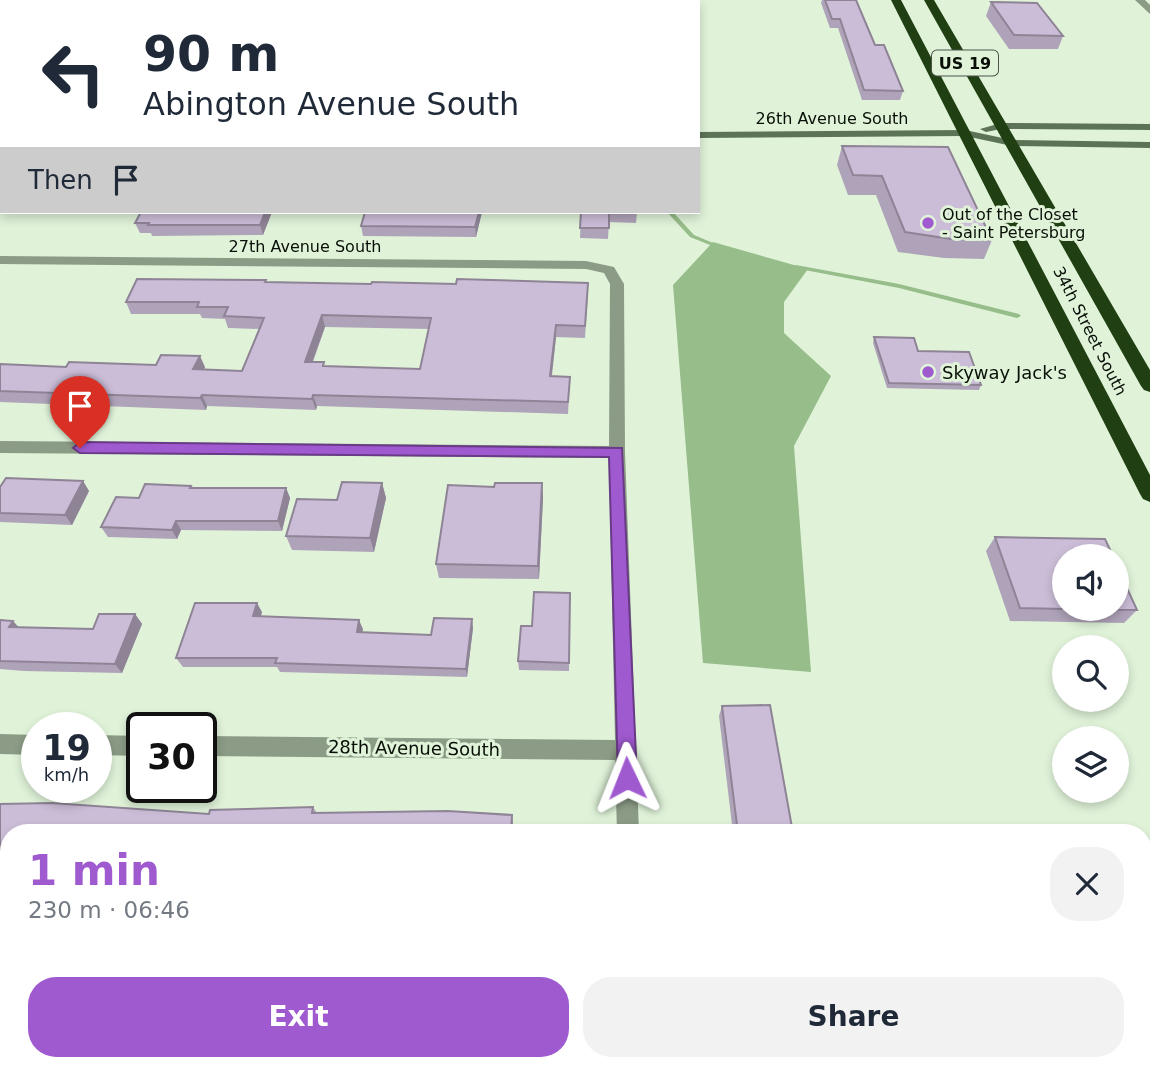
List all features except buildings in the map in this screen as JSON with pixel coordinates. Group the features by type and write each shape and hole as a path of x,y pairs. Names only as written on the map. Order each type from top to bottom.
{"highway":[{"name":"34th Street South","path":"896,0 1150,494"},
{"name":"34th Street South","path":"929,0 1150,386"}],"main road":[{"name":"26th Avenue South","path":"700,135 965,133 1001,126 1150,127"},
{"name":"26th Avenue South","path":"965,133 1012,143 1150,145"}],"street":[{"path":"1140,0 1150,11"},
{"name":"27th Avenue South","path":"0,260 586,265 609,270 617,285 617,452"},
{"path":"0,447 617,452 628,824"},
{"path":"0,744 21,744"},
{"name":"28th Avenue South","path":"217,746 626,750"}],"shaded area":[{"path":"713,242 808,269 784,302 784,333 831,376 794,446 811,672 703,663 673,285"}],"waterway":[{"path":"672,214 692,236 722,248"},
{"path":"796,267 899,286 1017,316"}],"place":[{"name":"Out of the Closet - Saint Petersburg","path":"928,223"},
{"name":"Skyway Jack's","path":"928,372"}],"route":[{"path":"80,448 617,452 627,778"}]}
